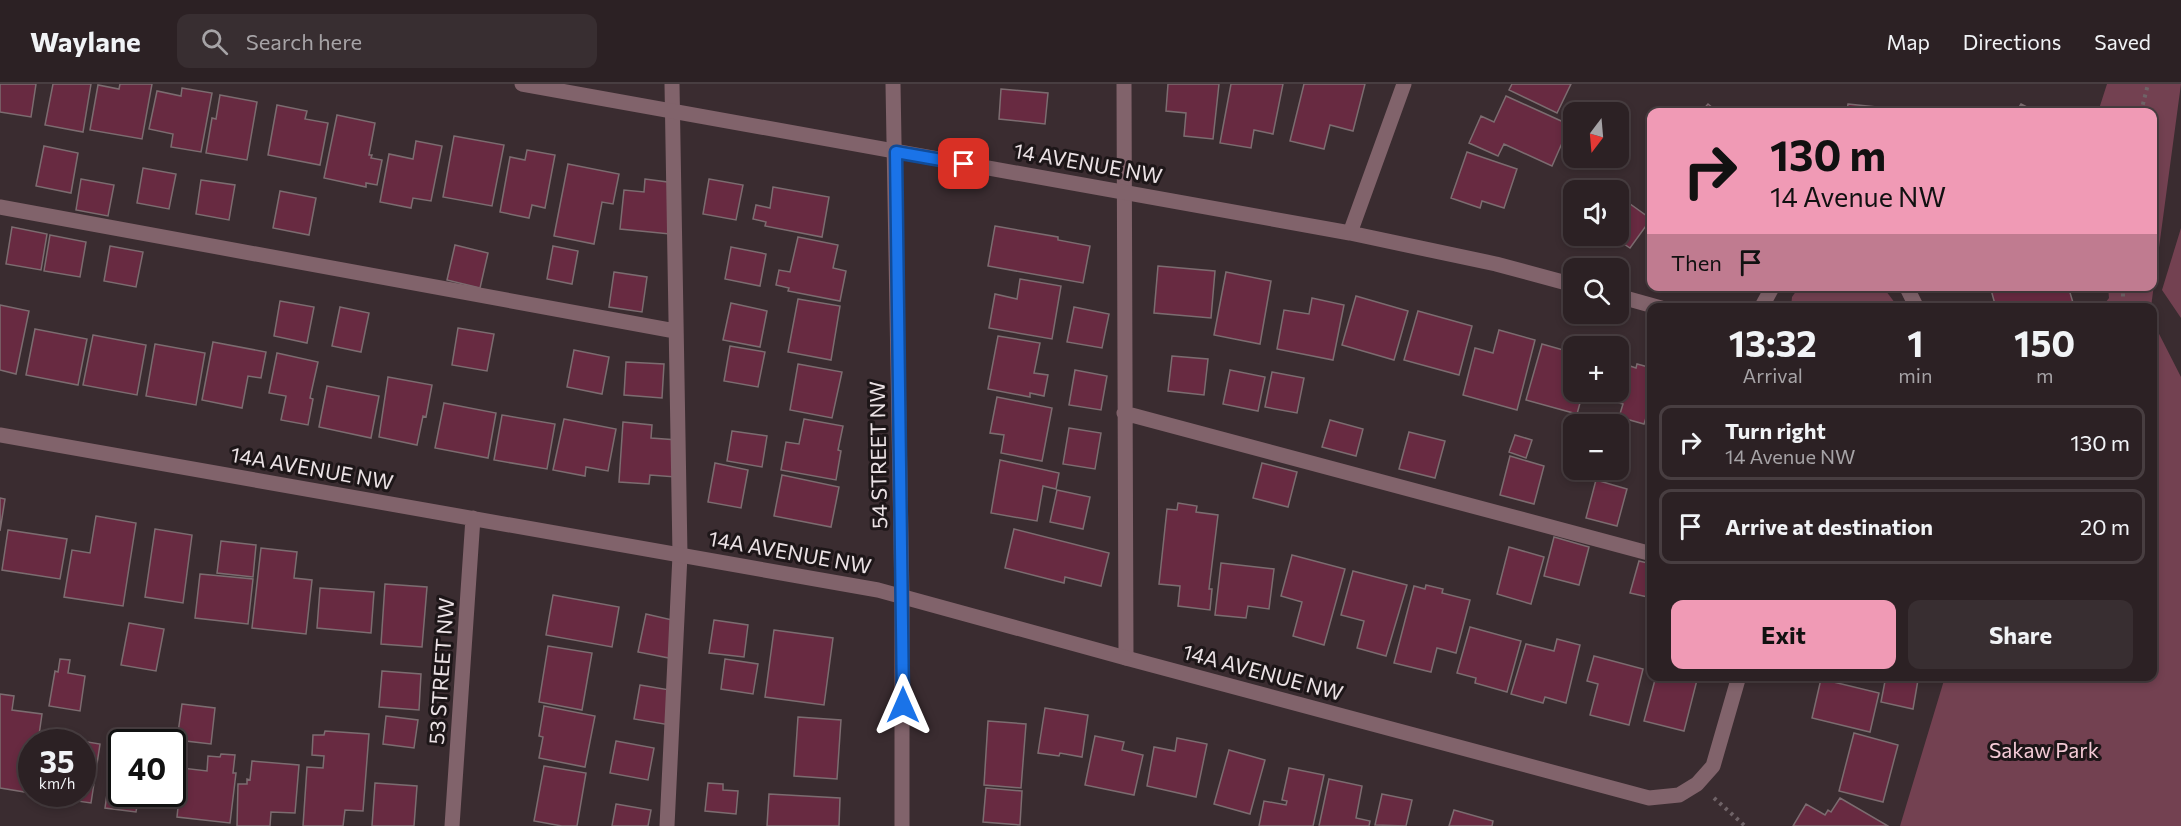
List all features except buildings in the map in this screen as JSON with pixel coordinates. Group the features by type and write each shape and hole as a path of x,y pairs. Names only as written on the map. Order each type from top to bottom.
{"street":[{"name":"14 AVENUE NW","path":"522,84 1350,233 1496,264 1563,282"},
{"path":"667,826 680,555 672,84"},
{"name":"54 STREET NW","path":"893,84 896,152 902,597 902,826"},
{"path":"1124,84 1126,658"},
{"path":"1350,233 1404,84"},
{"path":"0,207 675,331"},
{"path":"1629,299 1647,304"},
{"path":"1124,413 1647,553"},
{"name":"14A AVENUE NW","path":"0,435 878,590 1649,798 1679,795 1697,784"},
{"name":"53 STREET NW","path":"452,826 473,518"},
{"path":"1697,784 1713,766 1738,681"}],"path":[{"path":"2142,108 2148,84"},
{"path":"1697,784 1745,826"}],"green space":[{"path":"2107,84 2181,84 2157,262 2157,108 2099,108"},
{"path":"2181,228 2181,318 2162,290"},
{"path":"1796,291 1886,291 1895,303 1791,303"},
{"path":"2108,291 2153,291 2152,303 2105,303 2109,298"},
{"name":"Sakaw Park","path":"2157,330 2181,377 2181,826 1900,826 1944,681 2157,681"}],"route":[{"path":"903,705 896,152 964,164"}]}
